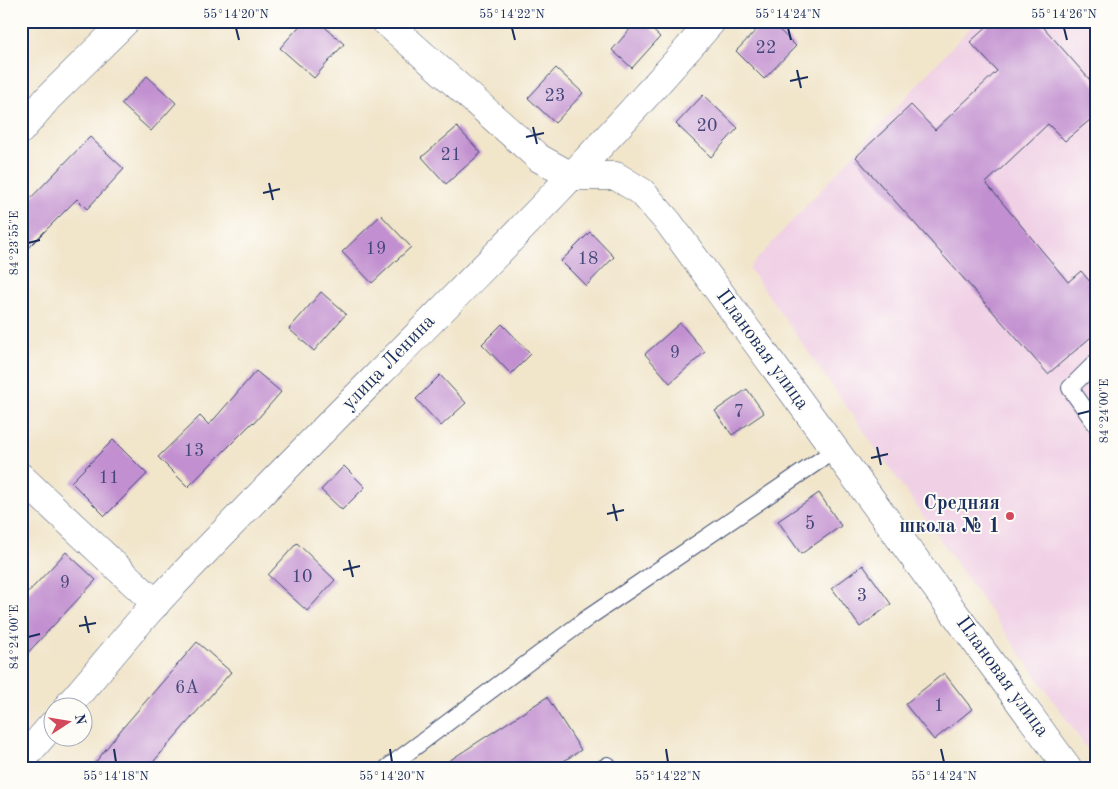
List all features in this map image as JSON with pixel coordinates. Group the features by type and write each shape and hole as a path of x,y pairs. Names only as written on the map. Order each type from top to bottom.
{"street":[{"path":"21,130 48,98 126,21"},
{"name":"Плановая улица","path":"385,21 539,158 571,176 616,176 642,192 669,223 1068,768"},
{"name":"улица Ленина","path":"77,696 156,604 571,176 645,98 712,21"},
{"path":"21,477 156,604"},
{"path":"21,761 42,737"}],"lane":[{"path":"1097,360 1070,388 1097,426"},
{"path":"387,768 589,617 835,450"}],"shaded area":[{"name":"Средняя школа № 1","path":"976,21 1086,21 1097,32 1097,763 749,268"}],"building":[{"path":"304,21 318,21 344,44 314,78 280,48"},
{"path":"637,21 643,21 660,37 632,68 612,50"},
{"path":"765,21 770,21 796,46 764,79 736,51"},
{"path":"993,21 1038,21 1097,88 1097,114 1065,141 1048,124 986,183 1068,282 1081,271 1097,290 1097,332 1048,374 856,157 911,105 935,130 997,71 970,42"},
{"path":"556,68 583,93 555,123 528,98"},
{"path":"147,76 176,103 151,131 121,104"},
{"path":"703,95 738,128 711,157 676,124"},
{"path":"457,127 481,153 446,184 422,157"},
{"path":"90,137 124,169 87,209 77,199 21,255 21,208"},
{"path":"381,215 411,247 372,283 342,252"},
{"path":"590,232 614,257 586,286 561,261"},
{"path":"321,292 346,314 314,351 289,329"},
{"path":"680,323 705,352 670,383 645,354"},
{"path":"502,324 531,354 511,374 482,344"},
{"path":"256,371 281,392 254,423 188,487 158,457 200,416 209,425"},
{"path":"440,375 466,403 441,426 416,399"},
{"path":"747,389 764,413 732,435 715,411"},
{"path":"113,440 147,474 105,516 71,482"},
{"path":"344,466 365,487 342,510 321,490"},
{"path":"819,493 841,526 801,554 778,521"},
{"path":"297,543 335,580 307,611 268,575"},
{"path":"66,552 96,580 21,660 21,600"},
{"path":"863,565 891,604 860,627 832,588"},
{"path":"197,642 231,672 148,768 91,768 120,731"},
{"path":"944,673 972,709 934,740 905,704"},
{"path":"547,697 581,750 553,768 438,768"}],"place":[{"name":"Средняя школа № 1","path":"1010,516"}]}
